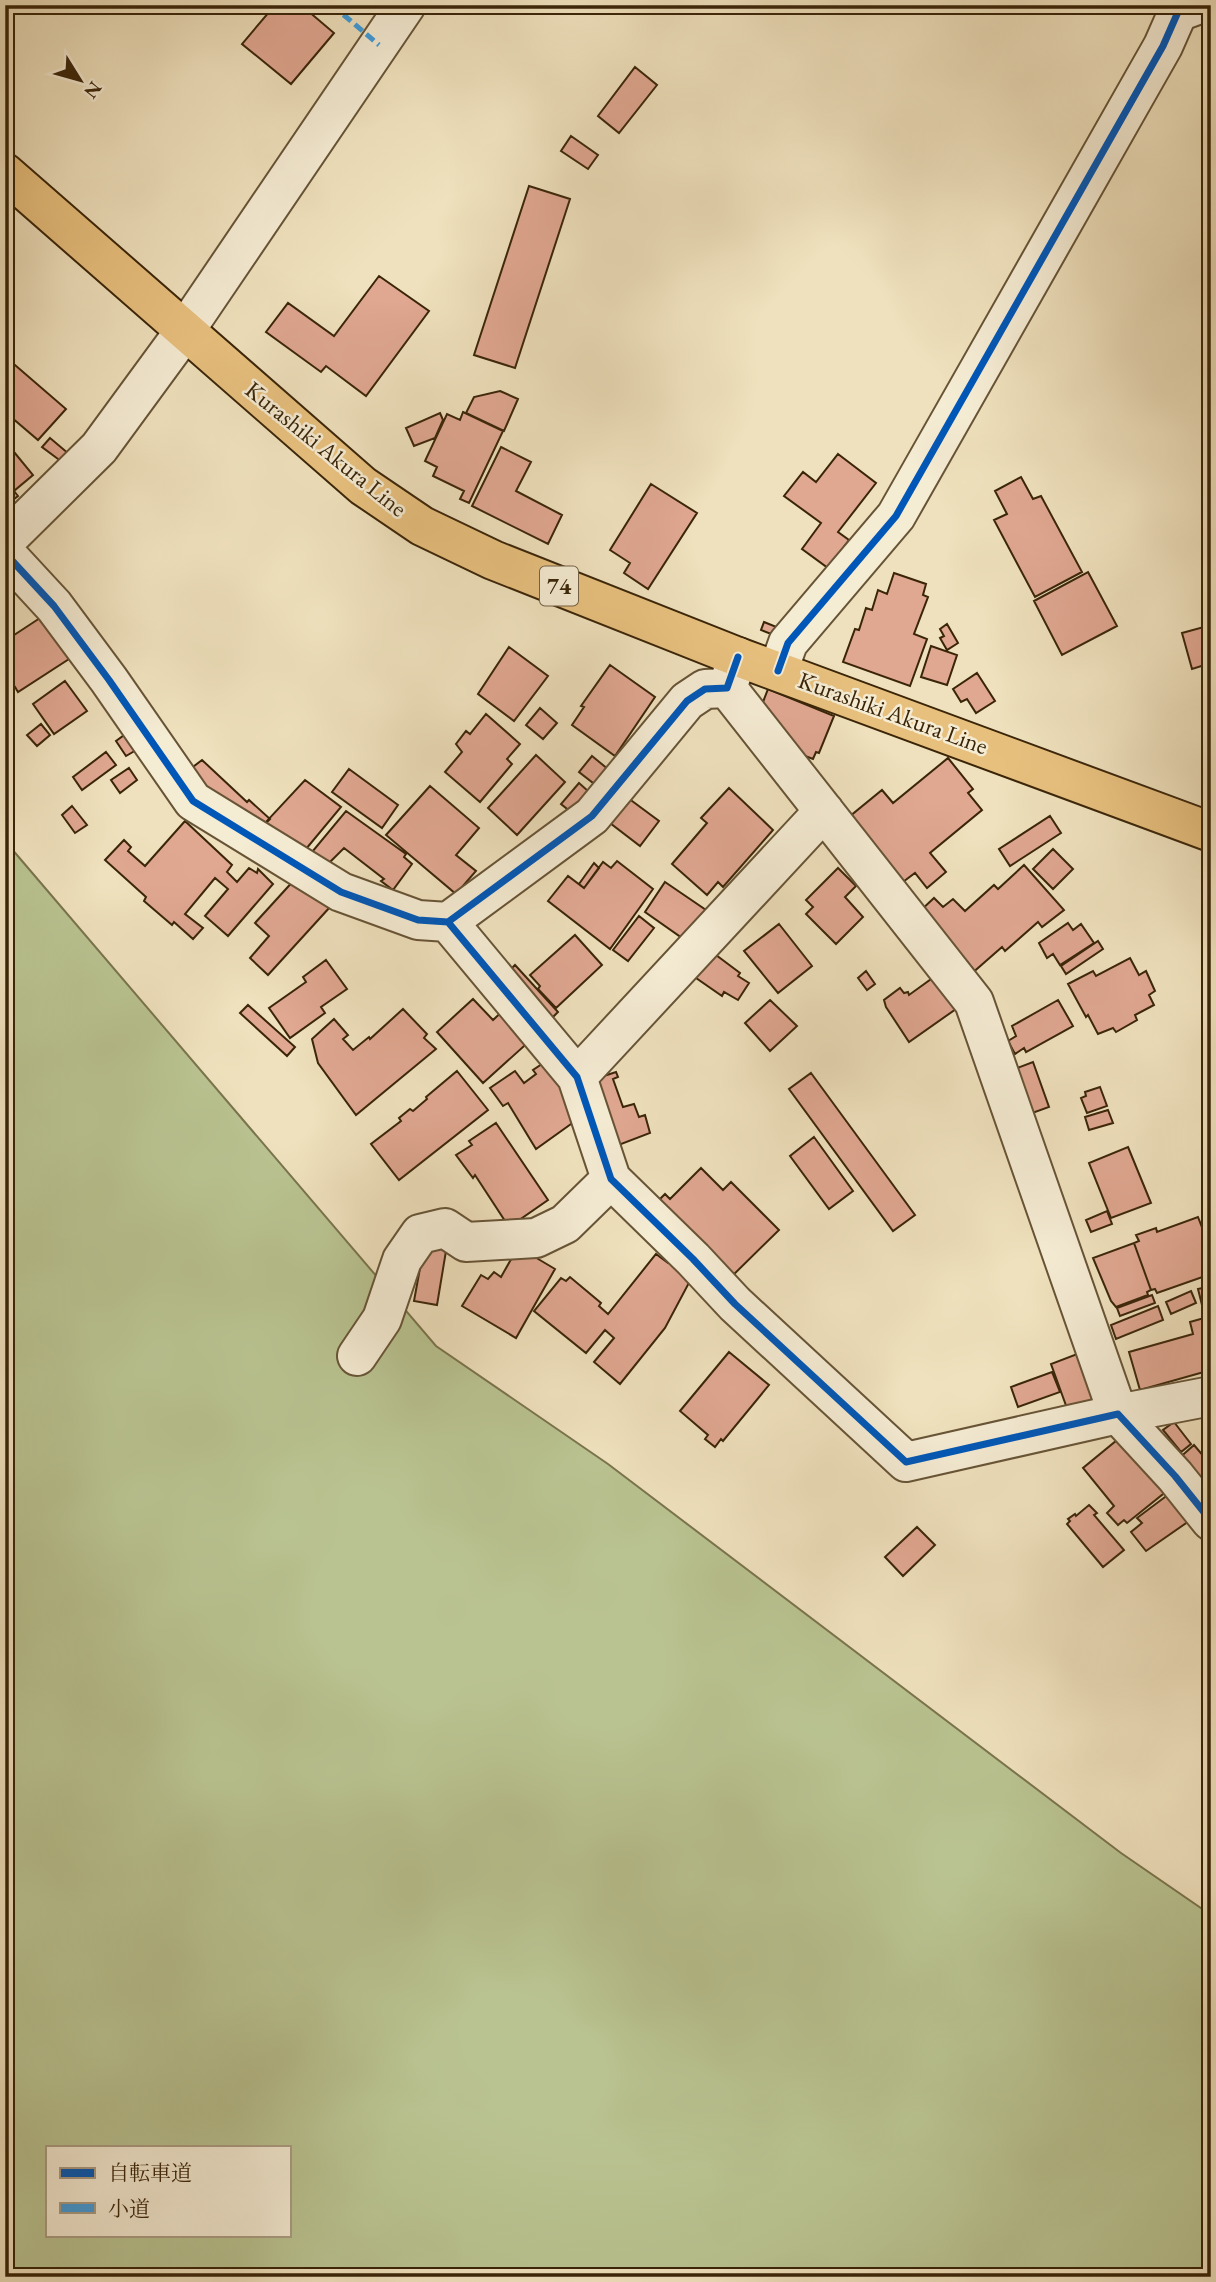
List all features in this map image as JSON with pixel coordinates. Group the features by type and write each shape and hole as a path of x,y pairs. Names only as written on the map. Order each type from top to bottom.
{"main road":[{"name":"Kurashiki Akura Line","path":"5,173 363,486 422,526 732,672 778,671 1211,832"}],"street":[{"path":"5,541 99,448 184,332 406,5"},
{"path":"778,671 788,643 895,516 1163,46 1178,12 1198,5"},
{"path":"5,553 54,606 193,801 341,892 418,920 448,922 592,816 687,701 732,672 824,811 974,1002 1118,1414 1175,1476 1211,1521"},
{"path":"577,1077 824,811"},
{"path":"448,922 577,1077 611,1179 735,1304 906,1462 1211,1396"},
{"path":"357,1356 382,1319 402,1259 420,1234 445,1228 466,1242 536,1238 565,1224 611,1179"}],"green space":[{"path":"5,841 436,1346 608,1464 1121,1853 1211,1915 1211,2277 5,2277"}],"building":[{"path":"275,5 301,5 334,33 291,84 242,44"},
{"path":"635,67 657,85 619,133 598,116"},
{"path":"571,136 598,155 588,169 561,151"},
{"path":"529,186 570,199 515,368 474,355"},
{"path":"379,276 429,311 366,396 326,366 321,372 266,332 288,303 334,336"},
{"path":"8,359 66,409 38,440 11,417 9,420 5,417 5,362"},
{"path":"500,391 518,399 504,431 466,413 474,397"},
{"path":"463,412 503,431 469,503 460,499 464,491 433,476 437,467 425,461 447,414 460,420"},
{"path":"440,413 443,420 435,438 414,446 406,428"},
{"path":"50,438 69,454 62,462 42,447"},
{"path":"5,441 33,475 14,491 18,496 5,506"},
{"path":"501,447 531,462 516,491 562,515 548,544 472,506"},
{"path":"838,454 876,483 838,532 849,540 828,568 802,549 821,523 784,496 803,472 816,482"},
{"path":"1021,477 1033,499 1041,496 1082,572 1035,597 994,520 1007,514 995,491"},
{"path":"651,484 697,513 648,589 624,573 630,563 610,550"},
{"path":"1088,572 1117,626 1062,655 1034,601"},
{"path":"894,573 926,584 923,595 928,597 914,634 927,639 910,686 843,662 855,629 859,630 866,608 872,610 878,590 887,594"},
{"path":"40,618 69,659 18,692 15,687 5,694 5,641"},
{"path":"764,622 779,628 776,636 761,630"},
{"path":"947,624 958,643 947,650 940,638 944,636 940,629"},
{"path":"1211,625 1211,663 1192,669 1182,633"},
{"path":"931,646 957,655 947,685 921,677"},
{"path":"509,647 548,676 514,721 478,694"},
{"path":"610,665 655,697 615,756 572,725 584,707 581,706"},
{"path":"977,673 995,701 976,713 967,699 961,702 953,689"},
{"path":"65,681 87,711 54,734 33,704"},
{"path":"768,689 834,716 819,753 816,752 813,759 784,748 758,715"},
{"path":"540,708 557,723 543,739 526,725"},
{"path":"486,714 520,744 507,759 512,764 480,802 445,772 462,752 456,744 466,731 470,734"},
{"path":"41,724 50,735 37,746 27,735"},
{"path":"127,733 138,749 126,756 116,741"},
{"path":"106,752 116,765 82,790 73,777"},
{"path":"536,755 565,782 517,835 488,808"},
{"path":"592,756 609,770 597,786 579,772"},
{"path":"948,758 973,789 968,793 982,810 930,853 946,872 927,888 915,873 903,882 849,817 882,790 893,803"},
{"path":"202,760 247,802 249,800 270,819 252,837 185,773"},
{"path":"129,768 137,780 120,793 111,780"},
{"path":"349,769 398,805 382,828 332,792"},
{"path":"305,780 341,807 301,855 252,837"},
{"path":"579,783 588,791 571,812 561,804"},
{"path":"430,786 479,828 456,855 476,871 456,894 386,835"},
{"path":"729,788 773,830 723,887 718,882 707,895 672,864 707,823 701,818"},
{"path":"628,798 659,821 640,846 610,823"},
{"path":"72,806 87,825 75,833 62,815"},
{"path":"346,811 406,854 404,857 412,864 393,890 381,881 384,879 344,848 327,865 307,858"},
{"path":"1050,816 1061,833 1010,866 999,849"},
{"path":"185,821 232,865 227,872 237,882 249,868 257,873 258,869 273,884 228,936 205,916 228,889 215,878 185,914 203,928 193,939 144,901 146,897 105,860 124,840 131,847 128,851 145,866"},
{"path":"1053,849 1073,869 1053,889 1033,869"},
{"path":"617,861 653,889 610,949 548,901 568,876 584,888 603,862 611,868"},
{"path":"594,863 599,868 584,888 579,884"},
{"path":"1024,865 1064,910 1042,927 1038,922 1005,951 1002,947 970,975 920,911 934,898 943,907 953,899 965,911 994,885 998,889"},
{"path":"838,868 856,886 845,897 863,917 836,944 806,914 813,907 806,900"},
{"path":"296,878 330,907 268,975 250,958 269,936 255,923"},
{"path":"665,882 706,910 685,940 645,912"},
{"path":"639,916 654,928 628,961 613,950"},
{"path":"1068,923 1073,930 1081,924 1094,943 1060,965 1053,954 1047,958 1039,943"},
{"path":"779,924 812,966 778,993 744,951"},
{"path":"575,935 602,965 556,1008 538,989 540,986 530,975"},
{"path":"1098,941 1103,949 1066,974 1061,966"},
{"path":"704,946 749,983 738,1000 724,992 722,996 686,971"},
{"path":"1130,958 1139,975 1146,971 1155,991 1149,995 1154,1005 1135,1015 1137,1020 1116,1032 1113,1028 1098,1034 1068,984 1093,971 1096,976"},
{"path":"326,960 347,989 321,1007 325,1013 290,1038 269,1008 306,982 303,977"},
{"path":"515,965 558,1012 550,1020 507,973"},
{"path":"866,971 875,984 867,990 858,978"},
{"path":"934,977 956,1009 909,1042 884,1000 900,988 909,995"},
{"path":"473,999 493,1020 506,1008 533,1038 483,1083 437,1032"},
{"path":"770,1000 797,1026 770,1051 745,1023"},
{"path":"1058,1000 1073,1026 1026,1052 1024,1048 1015,1054 1008,1041 1016,1036 1012,1026"},
{"path":"248,1005 295,1047 287,1056 240,1013"},
{"path":"403,1009 427,1034 424,1038 436,1049 356,1115 318,1063 312,1039 334,1019 348,1035 343,1039 353,1050 369,1037 370,1039"},
{"path":"548,1060 578,1119 536,1149 508,1103 503,1106 490,1088 515,1071 524,1083 536,1074 533,1070"},
{"path":"1033,1062 1049,1107 1024,1116 1007,1072"},
{"path":"603,1066 607,1075 616,1072 618,1077 613,1079 623,1107 634,1104 639,1117 645,1115 650,1133 616,1146 589,1072"},
{"path":"457,1071 488,1110 399,1180 371,1144"},
{"path":"811,1073 915,1215 893,1231 789,1089"},
{"path":"1100,1087 1107,1106 1087,1113 1081,1098 1086,1096 1085,1092"},
{"path":"1108,1110 1113,1123 1089,1130 1085,1117"},
{"path":"496,1123 548,1200 509,1227 475,1175 473,1178 456,1155 472,1145 469,1141"},
{"path":"814,1137 853,1191 829,1209 790,1156"},
{"path":"1128,1147 1151,1203 1111,1218 1089,1163"},
{"path":"701,1168 723,1190 731,1182 779,1230 725,1283 651,1208 665,1194 670,1199"},
{"path":"1107,1211 1112,1224 1091,1232 1086,1220"},
{"path":"1198,1217 1211,1251 1211,1274 1157,1293 1155,1289 1151,1290 1134,1243 1139,1241 1136,1235 1156,1228 1157,1232"},
{"path":"425,1241 447,1245 437,1305 414,1301"},
{"path":"1134,1243 1151,1290 1147,1292 1148,1295 1116,1307 1093,1258"},
{"path":"518,1247 555,1269 516,1338 462,1306 481,1275 488,1279 494,1272 501,1277"},
{"path":"656,1254 668,1263 672,1259 691,1279 665,1328 620,1384 594,1362 614,1338 605,1330 586,1353 534,1311 561,1278 566,1281 570,1277 601,1303 599,1306 608,1314"},
{"path":"1211,1286 1211,1316 1205,1317 1198,1289"},
{"path":"1191,1291 1196,1303 1171,1314 1166,1302"},
{"path":"1152,1295 1155,1303 1120,1316 1117,1308"},
{"path":"1158,1306 1163,1320 1116,1339 1111,1325"},
{"path":"1211,1316 1211,1370 1140,1390 1129,1352 1193,1334 1190,1322"},
{"path":"1085,1351 1103,1398 1068,1411 1051,1364"},
{"path":"729,1352 769,1385 715,1447 705,1439 708,1435 680,1411"},
{"path":"1052,1372 1060,1392 1018,1407 1011,1387"},
{"path":"1174,1422 1191,1444 1181,1452 1163,1430"},
{"path":"1122,1436 1168,1490 1127,1523 1124,1520 1118,1525 1107,1513 1114,1506 1083,1468"},
{"path":"1194,1445 1211,1465 1211,1501 1177,1460"},
{"path":"1169,1494 1192,1519 1146,1551 1131,1532 1142,1523 1137,1518"},
{"path":"1089,1505 1097,1513 1094,1515 1124,1550 1103,1567 1067,1524 1070,1521 1068,1519"},
{"path":"917,1527 935,1545 903,1576 885,1557"}],"marked path":[{"path":"332,5 379,45"}],"cycle path":[{"path":"778,671 788,643 896,516 1163,46 1178,12 1197,5"},
{"path":"5,553 54,606 193,801 341,892 418,920 448,922 592,816 687,701 705,689 727,688 738,657"},
{"path":"448,922 577,1077 611,1179 735,1304 906,1462 1118,1414 1175,1476 1211,1521"}]}
